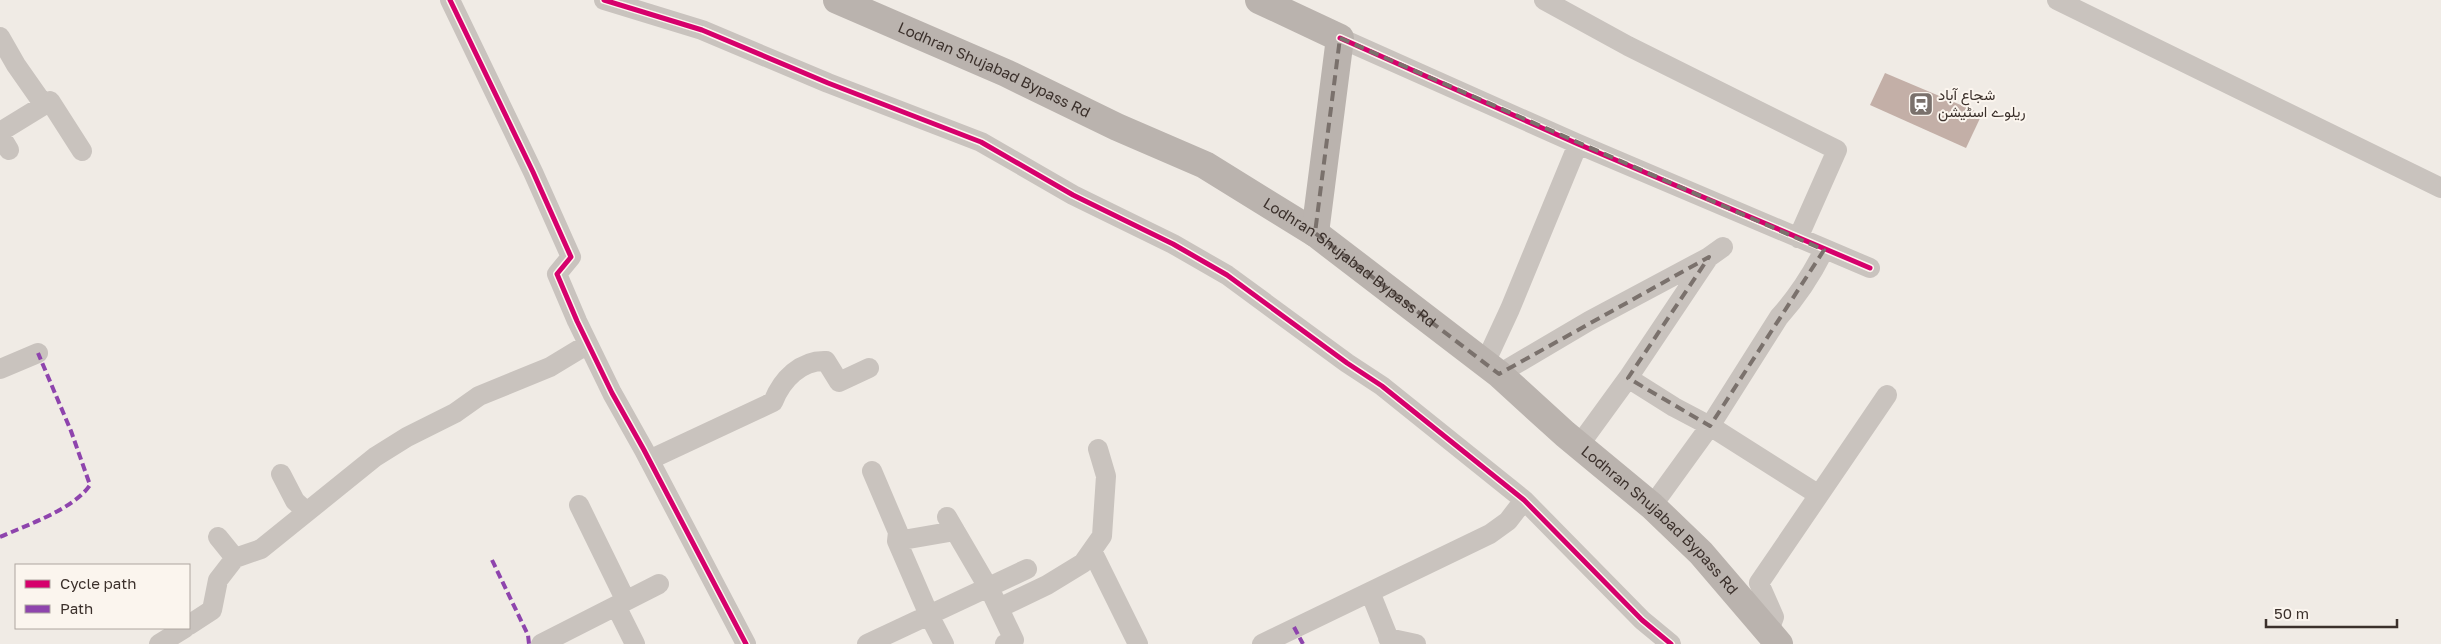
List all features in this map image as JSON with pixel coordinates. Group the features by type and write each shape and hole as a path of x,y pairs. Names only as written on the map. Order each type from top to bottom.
{"street":[{"path":"450,0 534,172 571,257 557,274 588,344 612,393 746,644"},
{"path":"604,0 702,30 828,83 904,110 981,142 1073,195 1173,244 1227,274 1347,363 1382,386 1524,500 1642,620 1671,644"},
{"name":"Lodhran Shujabad Bypass Rd","path":"837,0 1006,73 1117,127 1205,165 1316,233 1492,368 1565,434 1580,444 1652,506 1701,553 1774,637"},
{"path":"1259,0 1578,144 1870,268"},
{"path":"1544,0 1628,46 1837,150 1798,238"},
{"path":"2057,0 2441,188"},
{"path":"0,37 7,67 44,105"},
{"path":"1316,233 1340,38"},
{"path":"3,139 50,101 82,151"},
{"path":"1492,368 1510,309 1578,144"},
{"path":"1652,506 1710,426 1824,250"},
{"path":"1492,368 1589,321 1716,252 1580,444"},
{"path":"190,624 212,610 218,580 235,558 261,549 375,457 407,437 455,413 480,396 550,367 588,344"},
{"path":"0,369 38,353"},
{"path":"649,460 773,402 777,391 789,375 815,361 826,361 839,382 869,368"},
{"path":"1628,378 1674,407 1710,426 1819,495"},
{"path":"1774,637 1774,618 1758,583 1887,395"},
{"path":"999,608 1047,585 1083,563 1102,536 1106,476 1098,449"},
{"path":"872,471 898,532 897,541 929,615 944,644"},
{"path":"281,474 295,501 307,512"},
{"path":"1262,644 1490,534 1508,521 1524,500"},
{"path":"579,505 621,603 634,644"},
{"path":"897,541 951,524 999,608 1012,643"},
{"path":"218,537 235,558"},
{"path":"1092,551 1138,644"},
{"path":"867,644 1027,568"},
{"path":"541,644 659,584"},
{"path":"1370,592 1390,641 1416,644"},
{"path":"159,644 183,629"}],"highlighted area":[{"path":"1340,38 1824,250 1710,426 1628,378 1709,257 1499,374 1315,233"}],"building":[{"path":"1885,73 1982,114 1966,148 1870,105"}],"marked path":[{"path":"0,537 62,509 83,494 90,485 71,431 38,353"},
{"path":"492,560 528,635 529,644"},
{"path":"1294,627 1303,644"}],"cycle path":[{"path":"450,0 533,172 571,257 557,274 577,321 612,393 746,644"},
{"path":"604,0 702,30 828,83 981,142 1073,195 1173,244 1227,275 1347,363 1382,386 1524,500 1642,620 1671,644"},
{"path":"1340,38 1578,144 1870,268"}],"place":[{"name":"شجاع آباد ریلوے اسٹیشن","path":"1921,104"}]}
